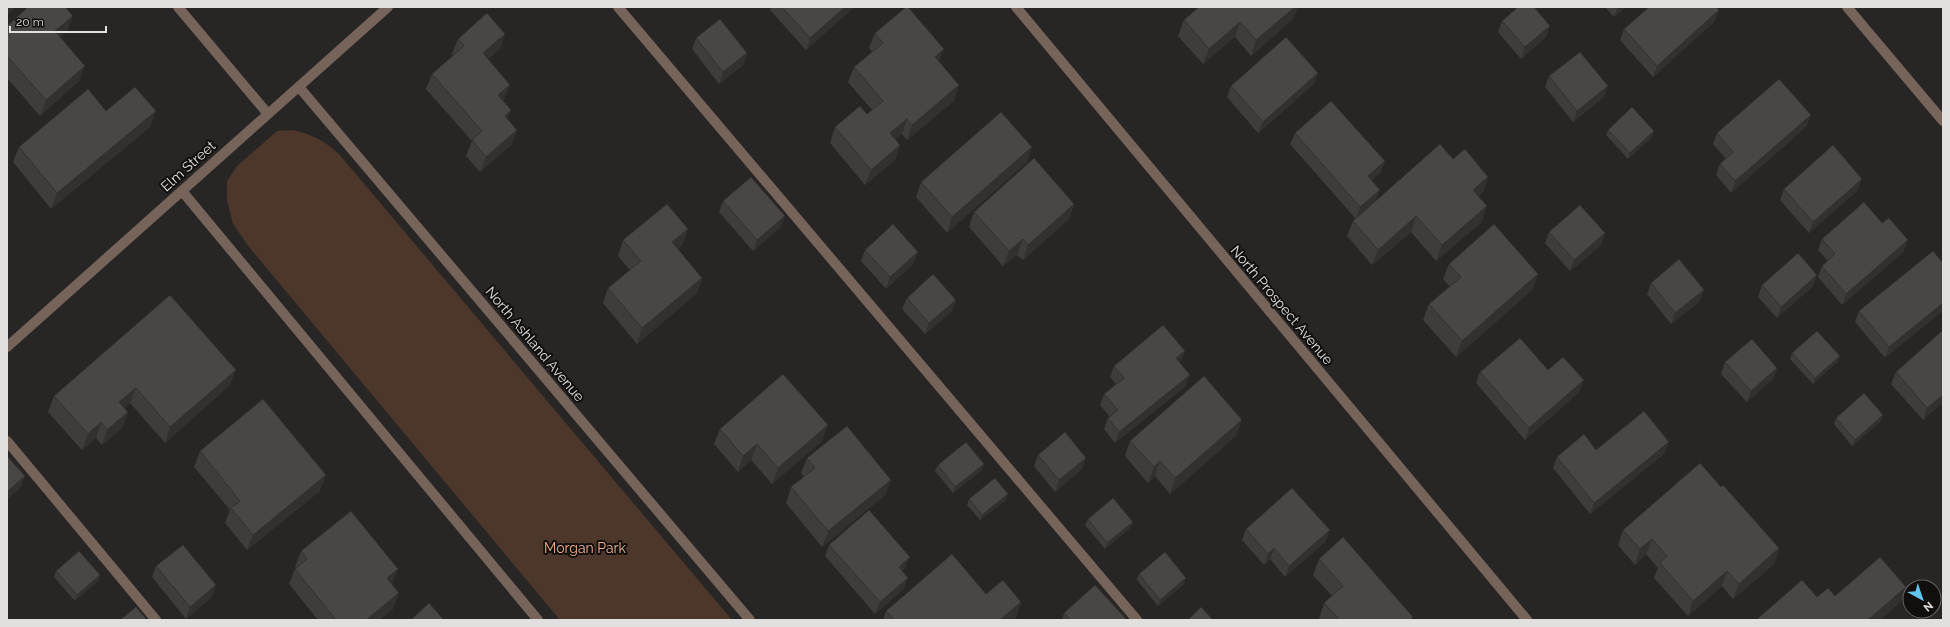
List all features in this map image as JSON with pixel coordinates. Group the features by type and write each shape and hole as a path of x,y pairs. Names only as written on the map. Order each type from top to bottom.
{"street":[{"path":"178,7 268,114"},
{"name":"Elm Street","path":"7,347 388,7"},
{"path":"618,7 1137,620"},
{"name":"North Prospect Avenue","path":"1016,7 1527,620"},
{"path":"1847,7 1943,121"},
{"name":"North Ashland Avenue","path":"299,86 750,620"},
{"path":"182,191 538,620"},
{"path":"7,441 156,620"}],"green space":[{"name":"Morgan Park","path":"293,130 318,139 339,154 732,620 560,620 249,247 233,224 227,200 227,181 237,166 277,131"}],"building":[{"path":"28,7 65,7 73,16 55,31 85,66 46,100 7,56 7,26"},
{"path":"782,7 845,7 810,38"},
{"path":"906,7 908,7 944,49 935,57 959,85 912,125 907,119 890,133 900,145 871,170 835,127 860,106 867,114 883,101 854,67 883,43 875,33"},
{"path":"1199,7 1295,7 1256,40 1240,22 1209,49 1184,20"},
{"path":"1518,7 1534,7 1550,26 1525,47 1502,21"},
{"path":"1649,7 1716,7 1719,10 1657,66 1624,29"},
{"path":"487,13 505,34 483,53 510,85 498,95 511,110 505,116 517,130 486,157 472,140 482,131 432,74 464,46 458,39"},
{"path":"720,19 747,53 723,72 696,38"},
{"path":"1286,37 1318,73 1263,122 1231,86"},
{"path":"1580,52 1608,86 1577,111 1549,76"},
{"path":"1779,79 1811,115 1735,181 1720,164 1733,152 1717,133"},
{"path":"135,87 156,111 57,193 19,147 88,89 106,111"},
{"path":"1331,101 1385,161 1368,176 1380,190 1360,207 1295,133"},
{"path":"1632,107 1654,131 1630,153 1608,130"},
{"path":"1001,112 1032,147 952,217 921,182"},
{"path":"1440,144 1453,159 1465,149 1488,177 1473,190 1487,206 1442,245 1416,216 1378,250 1353,221"},
{"path":"1833,145 1862,179 1813,222 1784,189"},
{"path":"1034,158 1074,204 1028,245 1023,239 1009,251 974,212"},
{"path":"751,177 785,216 757,240 723,201"},
{"path":"1864,202 1882,223 1889,218 1908,240 1846,294 1822,266 1835,254 1822,239"},
{"path":"667,204 688,229 672,242 702,278 642,328 608,288 641,261 623,240"},
{"path":"1580,205 1605,233 1574,260 1549,232"},
{"path":"893,224 918,252 890,277 865,250"},
{"path":"1494,224 1538,274 1462,341 1429,304 1461,277 1449,264"},
{"path":"1933,251 1943,263 1943,303 1889,347 1859,311"},
{"path":"1798,253 1817,275 1781,307 1762,285"},
{"path":"1679,259 1704,290 1675,313 1651,283"},
{"path":"933,274 956,300 929,323 907,298"},
{"path":"170,295 236,370 170,427 136,388 119,402 128,412 107,430 101,422 88,434 54,396"},
{"path":"1163,325 1185,351 1176,358 1190,375 1119,432 1108,418 1118,410 1104,394 1124,378 1114,366"},
{"path":"1943,330 1943,395 1927,408 1896,372"},
{"path":"1817,331 1840,356 1815,378 1792,353"},
{"path":"1520,338 1548,370 1563,357 1584,380 1529,428 1480,372"},
{"path":"1752,339 1777,368 1751,391 1725,362"},
{"path":"783,374 828,425 778,468 757,444 743,456 720,429"},
{"path":"1204,376 1242,420 1175,478 1160,461 1154,467 1130,441"},
{"path":"1864,393 1883,415 1855,440 1836,418"},
{"path":"263,399 326,475 253,535 231,508 240,501 200,451"},
{"path":"1644,411 1669,442 1594,503 1557,457 1584,434 1596,450"},
{"path":"847,426 891,480 828,531 791,487 815,468 807,458"},
{"path":"1065,432 1086,458 1059,480 1038,455"},
{"path":"966,442 984,464 955,487 938,465"},
{"path":"7,456 25,476 7,492"},
{"path":"1700,463 1721,487 1723,485 1779,548 1739,584 1727,571 1693,601 1660,563 1667,556 1652,539 1640,549 1623,530"},
{"path":"995,478 1008,494 982,515 969,499"},
{"path":"1292,488 1330,530 1289,566 1274,548 1268,554 1246,529"},
{"path":"1113,498 1133,522 1107,543 1088,519"},
{"path":"869,510 910,557 899,567 908,578 880,602 829,545"},
{"path":"351,511 398,569 387,578 399,593 366,620 336,620 295,569 307,559 301,551"},
{"path":"1343,537 1413,617 1410,620 1336,620 1338,618 1324,603 1343,586 1319,559"},
{"path":"183,545 216,585 190,607 156,566"},
{"path":"79,551 100,575 77,595 56,571"},
{"path":"1165,552 1186,578 1160,600 1139,574"},
{"path":"952,554 986,594 1003,580 1021,602 1000,620 894,620 886,611"},
{"path":"1880,557 1902,582 1902,590 1868,620 1756,620 1802,580 1817,597 1828,588 1835,596"},
{"path":"1095,585 1127,620 1071,620 1064,613"},
{"path":"429,603 444,620 411,620"},
{"path":"136,607 147,620 120,620"},
{"path":"1201,607 1213,620 1188,620"}]}
